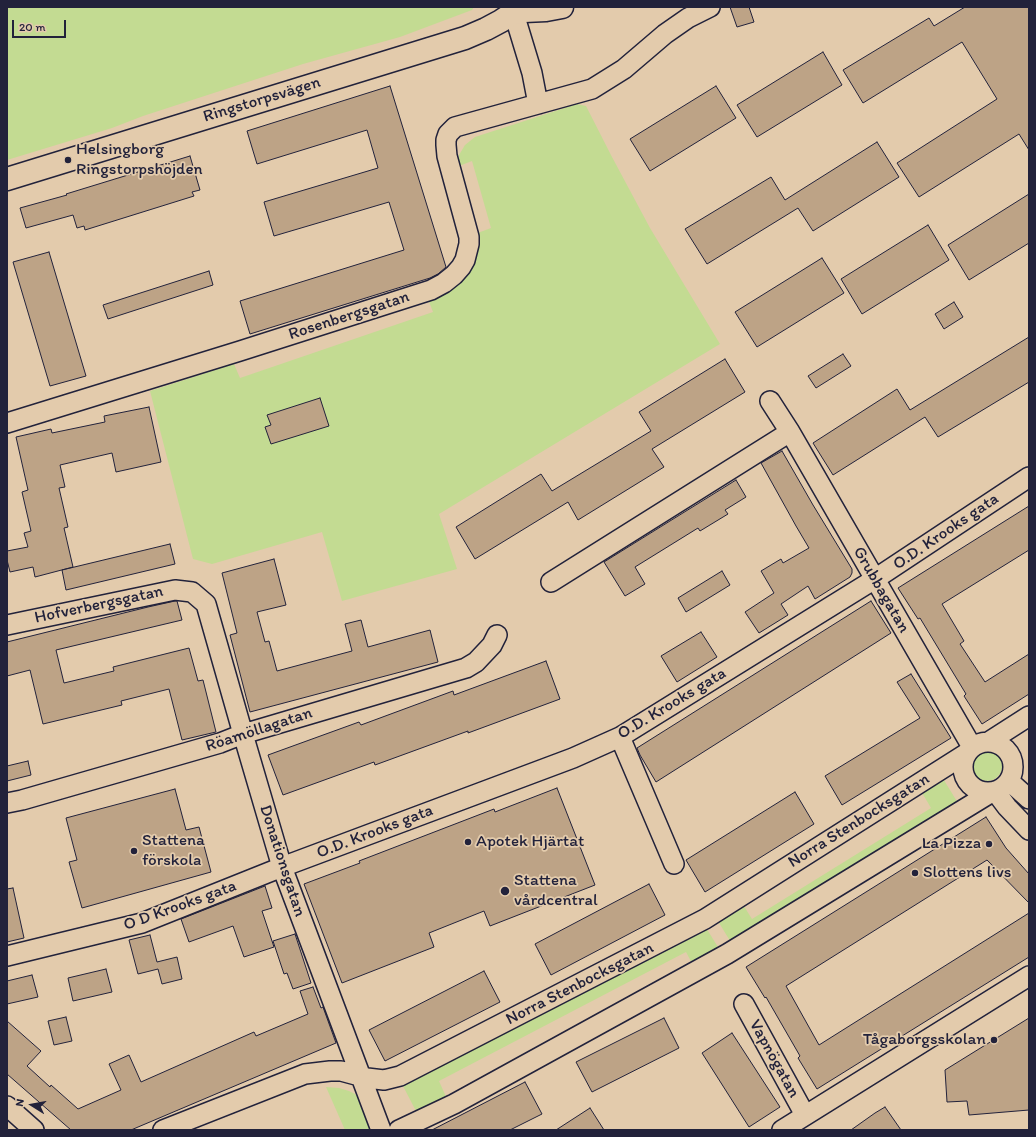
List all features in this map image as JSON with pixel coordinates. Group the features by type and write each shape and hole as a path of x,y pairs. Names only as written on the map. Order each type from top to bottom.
{"street":[{"name":"Ringstorpsvägen","path":"7,179 465,38 486,29 516,9 524,11 546,10 562,7"},
{"name":"Rosenbergsgatan","path":"7,423 431,290 444,283 454,276 461,267 465,260 469,244 469,237 447,156 446,145 448,134 455,127 592,89 624,69 664,34 688,18 710,7"},
{"path":"516,9 538,104"},
{"name":"Grubbagatan","path":"770,401 790,432 875,579 970,750"},
{"path":"551,582 790,432"},
{"name":"O.D. Krooks gata","path":"282,867 566,760 620,737 875,579 1029,477"},
{"name":"Hofverbergsgatan","path":"7,625 175,590 192,592"},
{"name":"Donationsgatan","path":"192,592 206,604 282,867 381,1130"},
{"name":"Röamöllagatan","path":"7,803 205,748 243,734 466,668 476,662 492,645 497,635"},
{"name":"Norra Stenbocksgatan","path":"163,1130 305,1074 330,1070 384,1080 400,1076 705,919 970,750 984,742 990,742 1029,716"},
{"path":"620,737 674,864"},
{"path":"990,742 1002,745 1010,754 1014,766 1002,785 1007,808 1029,830"},
{"path":"970,750 965,757 963,770 971,785 979,790 1002,785 1029,799"},
{"path":"399,1130 454,1104 727,954 1002,785 1029,766"},
{"name":"O D Krooks gata","path":"7,956 142,923 282,867"},
{"path":"782,1130 1029,976"},
{"name":"Vapnögatan","path":"744,1004 805,1115"},
{"path":"7,1106 34,1130"}],"green space":[{"path":"7,7 474,7 472,10 400,37 303,64 143,116 112,128 7,160"},
{"path":"577,104 586,106 650,228 720,344 439,514 457,569 342,601 322,532 212,564 193,559 150,391 234,364 240,378 433,312 428,299 475,234 491,228 472,161 459,166 459,155 465,145 475,137"},
{"path":"987,751 998,755 1002,766 998,777 987,781 976,777 972,766 976,755"},
{"path":"942,777 958,803 732,944 716,918 742,903 752,919 931,808 921,791"},
{"path":"705,926 721,952 694,967 686,952 439,1081 447,1099 418,1115 403,1086 677,943"},
{"path":"326,1087 339,1088 355,1094 370,1124 369,1130 345,1130"}],"building":[{"path":"730,7 749,7 754,22 737,27"},
{"path":"965,7 1029,7 1029,150 1019,134 919,197 897,163 997,99 962,42 863,103 843,70 929,18 934,26"},
{"path":"823,52 842,85 757,137 737,105"},
{"path":"390,86 446,267 438,274 430,278 250,334 240,301 404,250 389,202 274,236 264,202 378,168 367,130 257,164 247,131"},
{"path":"716,86 736,118 650,171 630,139"},
{"path":"877,142 899,177 813,231 798,208 707,264 685,229 771,177 785,200"},
{"path":"190,156 200,190 192,192 194,196 85,230 84,226 77,228 73,215 26,228 20,208 67,195 66,194"},
{"path":"1029,194 1029,243 969,280 948,245"},
{"path":"928,225 949,260 862,314 841,279"},
{"path":"49,252 86,376 50,386 13,262"},
{"path":"822,258 844,293 757,347 735,312"},
{"path":"209,271 213,285 108,319 103,305"},
{"path":"954,302 963,317 944,329 935,314"},
{"path":"1029,337 1029,382 938,437 925,417 833,475 813,443 897,389 910,410"},
{"path":"843,354 851,366 816,388 808,376"},
{"path":"725,359 745,392 652,449 664,467 578,520 568,502 475,559 456,527 541,474 552,491 651,431 639,412"},
{"path":"320,398 329,426 271,444 265,427 271,425 267,415"},
{"path":"149,407 161,462 116,472 112,453 60,465 65,487 59,488 68,527 64,528 73,567 35,577 33,567 10,572 7,560 7,551 28,547 24,533 31,531 22,492 28,490 16,437 51,429 52,433 105,422 104,416"},
{"path":"782,451 852,569 852,573 850,577 815,599 808,586 781,604 788,615 759,633 745,612 774,593 761,571 781,559 783,563 809,548 761,463"},
{"path":"736,480 746,497 725,510 728,514 700,531 698,528 635,567 645,584 625,596 604,562"},
{"path":"1029,506 1029,550 942,604 964,641 960,644 985,682 1029,654 1029,694 982,724 964,696 966,694 920,618 918,619 898,588"},
{"path":"170,544 175,564 66,590 62,570"},
{"path":"274,559 286,605 257,612 265,642 269,641 277,671 352,651 345,624 361,620 368,647 430,630 438,662 250,712 230,635 237,633 222,573"},
{"path":"722,571 730,585 686,612 678,598"},
{"path":"177,601 182,620 56,650 64,683 114,671 113,667 189,648 198,681 203,680 216,732 182,740 169,689 121,701 122,705 43,724 30,670 7,676 7,642"},
{"path":"871,601 891,633 656,782 637,748"},
{"path":"701,632 717,657 677,682 661,656"},
{"path":"546,661 560,699 468,733 468,731 375,765 374,762 283,795 268,755 359,722 361,725 453,691 454,695"},
{"path":"911,674 951,738 842,805 825,776 920,718 897,682"},
{"path":"28,761 31,775 7,781 7,766"},
{"name":"Stattena vårdcentral","path":"557,788 595,885 490,926 484,911 429,933 434,947 342,983 304,884 494,809 495,812"},
{"path":"175,789 186,830 199,827 211,872 82,908 69,862 77,860 66,818"},
{"path":"795,792 814,824 705,892 686,860"},
{"path":"986,817 1006,848 1029,874 1029,903 987,860 786,986 819,1045 1029,913 1029,957 817,1089 798,1058 800,1056 766,997 765,998 746,967"},
{"path":"649,884 665,915 551,975 535,944"},
{"path":"265,886 272,908 262,911 274,947 244,957 233,926 189,942 181,919"},
{"path":"13,888 24,938 7,942 7,889"},
{"path":"295,934 311,983 293,989 287,973 284,974 273,941"},
{"path":"150,935 157,962 177,957 182,979 162,984 158,969 138,974 129,940"},
{"path":"106,969 112,992 73,1001 68,978"},
{"path":"484,971 500,1002 385,1061 369,1030"},
{"path":"32,975 38,997 7,1004 7,981"},
{"path":"313,987 321,1008 323,1007 336,1043 131,1130 71,1130 7,1074 7,1021 41,1051 27,1066 50,1087 51,1085 78,1109 121,1090 109,1064 129,1055 141,1082 254,1032 256,1036 308,1014 300,991"},
{"path":"66,1017 72,1041 54,1045 48,1021"},
{"path":"664,1018 679,1048 592,1092 576,1062"},
{"path":"1029,1018 1029,1110 969,1115 967,1101 947,1102 945,1070"},
{"path":"732,1033 780,1107 749,1127 702,1053"},
{"path":"525,1082 542,1114 510,1130 432,1130"},
{"path":"885,1107 901,1130 851,1130 875,1113"},
{"path":"590,1108 604,1130 556,1130"}],"place":[{"name":"Helsingborg Ringstorpshöjden","path":"68,160"},
{"name":"Apotek Hjärtat","path":"468,842"},
{"name":"La Pizza","path":"989,844"},
{"name":"Stattena förskola","path":"134,851"},
{"name":"Slottens livs","path":"915,873"},
{"name":"Stattena vårdcentral","path":"505,891"},
{"name":"Tågaborgsskolan","path":"994,1040"}]}
